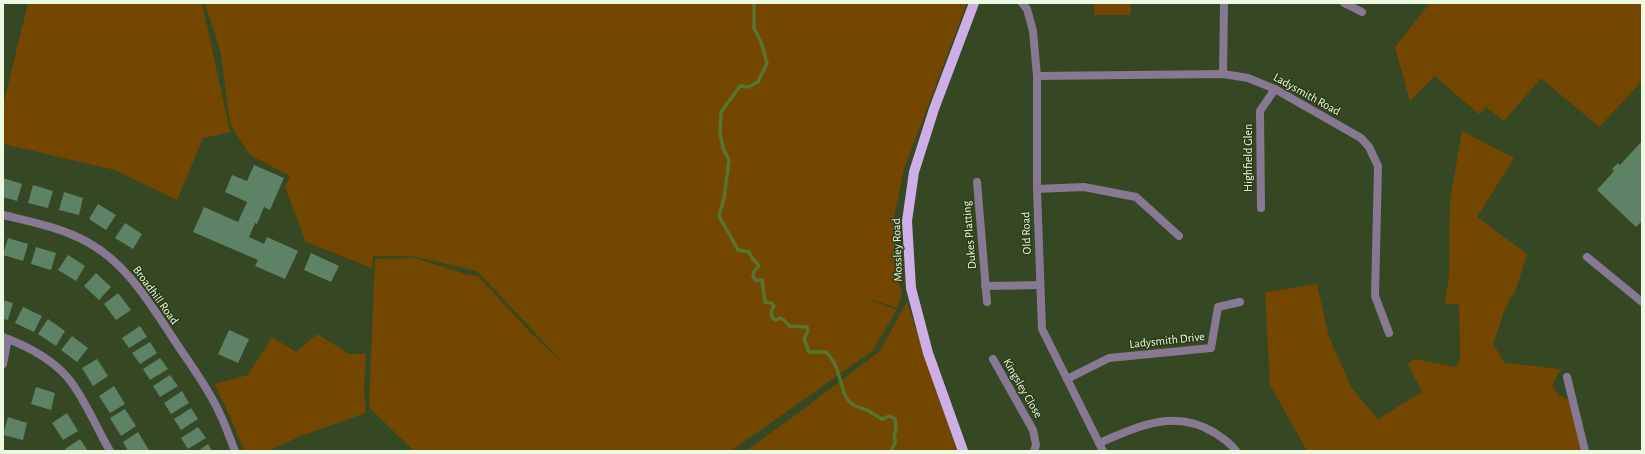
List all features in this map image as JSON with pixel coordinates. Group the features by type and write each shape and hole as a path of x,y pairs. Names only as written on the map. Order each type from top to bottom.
{"main road":[{"name":"Mossley Road","path":"963,451 928,353 911,288 907,220 914,172 934,109 974,3"}],"street":[{"name":"Old Road","path":"1022,3 1027,9 1033,31 1037,76 1037,190 1042,329 1103,451"},
{"path":"1223,74 1224,3"},
{"path":"1344,3 1362,12"},
{"name":"Ladysmith Road","path":"1037,76 1223,74 1248,78 1275,89 1361,138 1369,147 1378,166 1375,296 1389,333"},
{"name":"Highfield Glen","path":"1261,208 1260,111 1275,89"},
{"name":"Dukes Platting","path":"977,182 987,302"},
{"path":"1037,190 1084,187 1136,197 1179,236"},
{"name":"Broadhill Road","path":"3,215 54,228 73,235 89,243 115,261 132,278 200,379 220,414 235,451"},
{"path":"1587,257 1642,302"},
{"path":"985,286 1040,285"},
{"name":"Ladysmith Drive","path":"1067,379 1109,358 1211,348 1218,307 1240,302"},
{"path":"3,364 6,338 47,359 68,379 77,392 110,451"},
{"name":"Kingsley Close","path":"993,359 1033,430 1036,445 1034,451"},
{"path":"1567,376 1585,451"},
{"path":"1099,443 1142,425 1177,420 1204,426 1230,443 1236,451"}],"shaded area":[{"path":"28,3 202,3 230,132 203,138 177,200 115,170 3,144 3,106"},
{"path":"205,3 967,3 904,169 894,217 896,276 902,293 897,308 859,295 897,310 872,351 731,451 414,451 369,407 375,259 415,258 465,274 478,276 529,331 567,367 477,271 412,256 373,256 372,268 306,242 285,187 290,176 250,155 230,124 221,54"},
{"path":"1094,3 1131,3 1130,15 1094,15"},
{"path":"1430,3 1642,3 1642,81 1599,127 1541,78 1504,121 1486,107 1479,114 1435,76 1410,101 1395,47"},
{"path":"1462,131 1514,158 1477,217 1527,254 1517,287 1505,309 1493,344 1505,363 1561,369 1552,385 1558,395 1569,400 1581,451 1307,451 1270,385 1265,292 1317,284 1329,337 1351,387 1378,419 1422,392 1408,364 1414,359 1455,367 1460,360 1459,304 1445,304 1449,275 1450,201"},
{"path":"907,302 957,451 746,451 880,351"},
{"path":"317,334 349,354 366,354 364,390 366,413 301,436 268,451 244,451 215,384 248,375 272,337 296,352"}],"building":[{"path":"1642,141 1642,221 1636,227 1597,190 1614,171 1612,169 1618,163 1620,165"},
{"path":"254,165 284,178 270,210 264,207 257,224 255,223 249,237 264,244 267,237 298,251 285,279 255,266 258,260 193,232 204,207 238,222 247,202 225,192 232,175 247,181"},
{"path":"3,178 22,184 17,201 3,197"},
{"path":"33,185 53,191 48,208 28,203"},
{"path":"64,192 83,198 79,215 59,210"},
{"path":"98,204 116,215 106,230 89,219"},
{"path":"125,223 142,234 133,249 115,238"},
{"path":"8,238 28,244 23,261 3,255"},
{"path":"36,247 56,253 51,270 31,264"},
{"path":"311,253 339,266 331,282 304,270"},
{"path":"68,255 85,266 76,281 58,270"},
{"path":"96,273 111,287 99,300 84,286"},
{"path":"118,293 131,310 116,320 104,304"},
{"path":"3,300 13,303 8,320 3,319"},
{"path":"23,307 42,316 34,332 15,323"},
{"path":"48,319 65,331 56,346 38,334"},
{"path":"140,326 147,337 129,348 122,338"},
{"path":"229,330 249,339 238,363 218,354"},
{"path":"72,336 88,348 77,362 61,350"},
{"path":"150,342 157,353 140,364 132,353"},
{"path":"160,358 168,369 150,380 143,369"},
{"path":"97,359 108,376 93,386 82,368"},
{"path":"170,375 178,386 160,397 153,386"},
{"path":"114,386 125,404 110,413 99,396"},
{"path":"36,387 55,393 51,410 31,404"},
{"path":"182,391 189,403 171,414 164,403"},
{"path":"191,408 198,419 181,430 174,419"},
{"path":"125,409 136,426 121,436 110,418"},
{"path":"67,413 78,431 63,440 52,423"},
{"path":"8,417 27,423 23,440 3,435"},
{"path":"198,427 206,438 188,449 181,438"},
{"path":"138,432 149,450 128,451 123,442"},
{"path":"80,439 88,451 67,451 65,449"},
{"path":"208,444 212,451 198,451"}],"waterway":[{"path":"754,3 754,28 761,42 767,63 758,82 748,87 740,86 721,112 720,133 723,148 729,160 724,198 719,216 738,250 749,252 759,266 754,271 753,277 756,280 762,280 765,302 771,303 774,306 771,312 772,316 776,320 780,318 789,326 807,327 808,331 804,339 809,352 826,352 834,362 846,397 851,404 869,411 882,419 890,416 895,419 895,441 891,451"}]}
